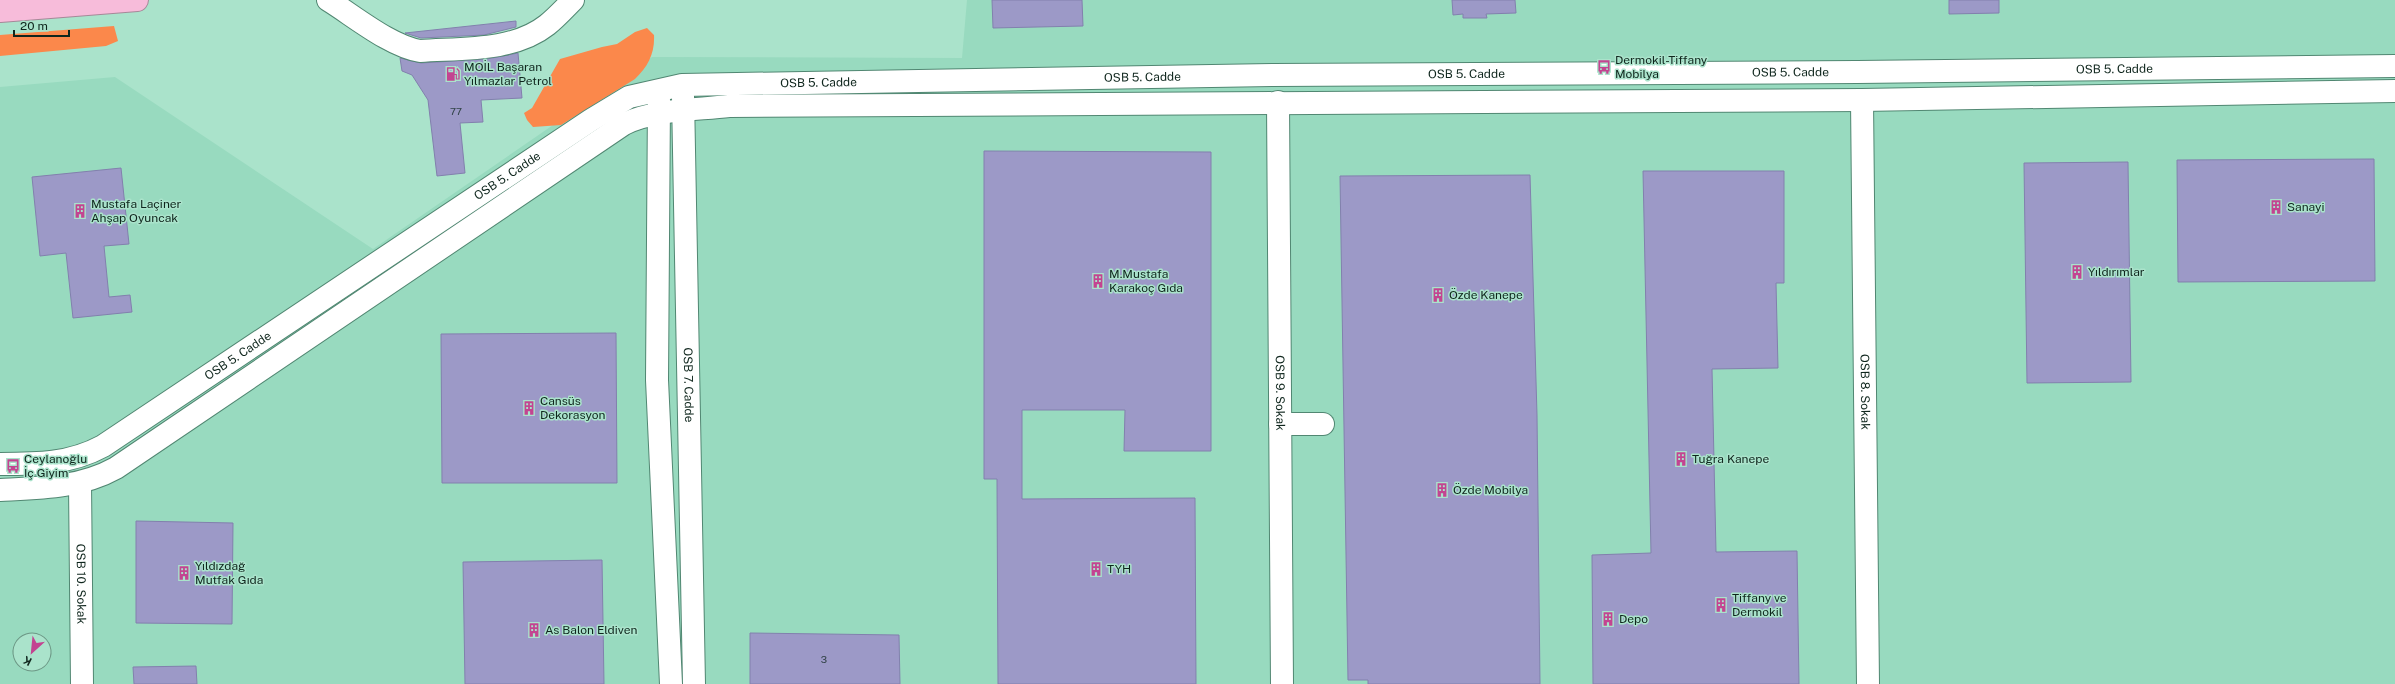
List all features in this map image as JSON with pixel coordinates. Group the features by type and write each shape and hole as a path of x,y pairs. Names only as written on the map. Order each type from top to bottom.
{"highway":[{"path":"0,11 137,0"}],"street":[{"path":"328,0 398,44 408,49 420,51 504,44 531,35 546,26 573,0"},
{"name":"OSB 5. Cadde","path":"0,464 61,462 89,454 590,120 629,97 658,89 682,85 1274,75 1849,72 2395,66"},
{"name":"OSB 7. Cadde","path":"682,85 694,684"},
{"path":"658,89 660,113 657,380 671,684"},
{"path":"0,490 48,488 80,483 116,468 624,124 638,118 660,113 729,106 1862,100 2395,91"},
{"name":"OSB 8. Sokak","path":"1862,100 1868,684"},
{"name":"OSB 9. Sokak","path":"1278,102 1282,684"},
{"path":"1280,424 1323,424"},
{"name":"OSB 10. Sokak","path":"80,483 82,684"}],"shaded area":[{"path":"967,0 2395,0 2395,684 0,684 0,87 115,77 373,249 652,57 962,58"},
{"path":"114,26 118,41 106,46 0,56 0,35"},
{"path":"647,28 654,35 652,54 644,70 635,79 561,125 533,127 527,120 524,113 532,108 560,59 617,44 635,32"}],"building":[{"path":"992,0 1082,0 1083,26 993,28"},
{"path":"1452,0 1515,0 1516,13 1486,14 1487,18 1463,18 1463,14 1453,15"},
{"path":"1949,0 1999,0 1999,13 1949,14"},
{"path":"516,21 516,27 484,35 421,38 405,33"},
{"path":"518,53 522,98 481,100 483,122 460,123 465,173 437,176 428,100 412,75 402,71 400,58 421,63 487,59"},
{"name":"M.Mustafa Karakoç Gıda","path":"984,151 1211,152 1211,451 1124,451 1125,410 1022,410 1022,499 1195,498 1196,684 998,684 997,479 984,479"},
{"name":"Sanayi","path":"2374,159 2375,281 2178,282 2177,160"},
{"name":"Yıldırımlar","path":"2128,162 2131,382 2027,383 2024,163"},
{"name":"Mustafa Laçiner Ahşap Oyuncak","path":"121,168 129,244 104,246 109,297 130,295 132,312 73,318 66,253 40,256 32,177"},
{"path":"1643,171 1784,171 1784,283 1776,283 1778,368 1712,369 1716,552 1797,551 1799,684 1593,684 1592,555 1651,553"},
{"path":"1530,175 1537,415 1540,684 1368,684 1368,680 1348,680 1340,176"},
{"name":"Cansüs Dekorasyon","path":"616,333 617,483 442,483 441,334"},
{"name":"Yıldızdağ Mutfak Gıda","path":"136,521 233,523 232,624 136,623"},
{"name":"As Balon Eldiven","path":"602,560 604,684 465,684 463,562"},
{"path":"750,633 899,635 900,684 750,684"},
{"path":"196,666 197,684 134,684 133,667"}],"place":[{"name":"Dermokil-Tiffany Mobilya","path":"1604,67"},
{"name":"MOİL Başaran Yılmazlar Petrol","path":"453,74"},
{"name":"Sanayi","path":"2276,207"},
{"name":"Mustafa Laçiner Ahşap Oyuncak","path":"80,211"},
{"name":"Yıldırımlar","path":"2077,272"},
{"name":"M.Mustafa Karakoç Gıda","path":"1098,281"},
{"name":"Özde Kanepe","path":"1438,295"},
{"name":"Cansüs Dekorasyon","path":"529,408"},
{"name":"Tuğra Kanepe","path":"1681,459"},
{"name":"Ceylanoğlu İç Giyim","path":"13,466"},
{"name":"Özde Mobilya","path":"1442,490"},
{"name":"TYH","path":"1096,569"},
{"name":"Yıldızdağ Mutfak Gıda","path":"184,573"},
{"name":"Tiffany ve Dermokil","path":"1721,605"},
{"name":"Depo","path":"1608,619"},
{"name":"As Balon Eldiven","path":"534,630"}]}
